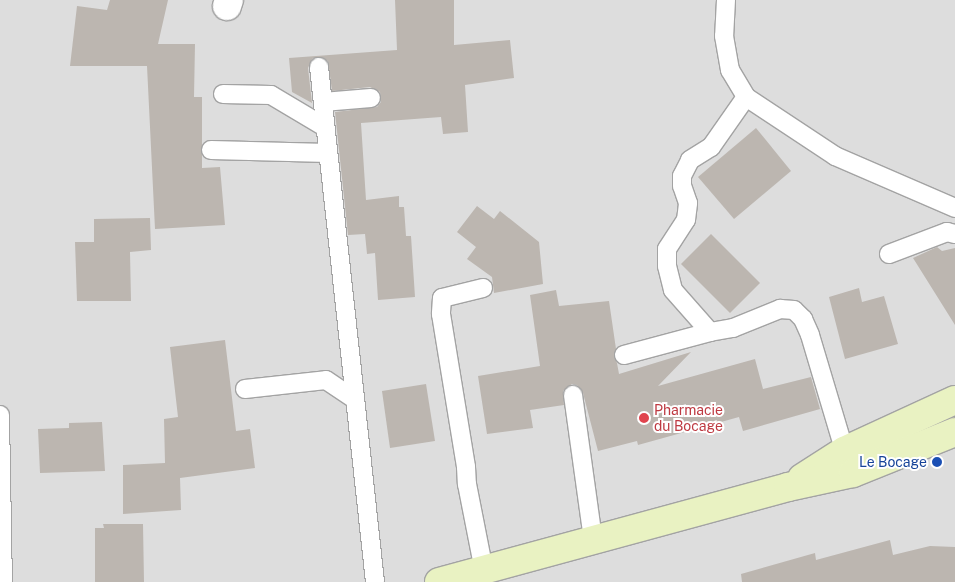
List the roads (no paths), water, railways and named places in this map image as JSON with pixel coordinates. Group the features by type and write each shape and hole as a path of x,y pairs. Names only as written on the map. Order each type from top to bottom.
{"main road":[{"path":"849,462 894,430 955,400"},
{"path":"439,582 788,487 849,462 955,432"}],"lane":[{"path":"726,0 724,36 730,70 746,97 835,156 955,208"},
{"path":"319,67 374,582"},
{"path":"223,94 271,95 325,127"},
{"path":"710,332 673,290 667,266 667,249 686,220 688,203 682,186 682,176 690,160 710,147 746,97"},
{"path":"323,102 372,98"},
{"path":"211,150 328,153"},
{"path":"889,254 947,232 955,234"},
{"path":"483,288 442,298 441,314 466,467 467,484 484,570"},
{"path":"624,355 710,332 733,328 780,309 794,310 803,319 810,335 849,462"},
{"path":"246,389 326,380 353,398"},
{"path":"573,395 593,540"},
{"path":"0,415 3,582"}],"place":[{"name":"Pharmacie du Bocage","path":"644,418"},
{"name":"Le Bocage","path":"937,462"}]}
